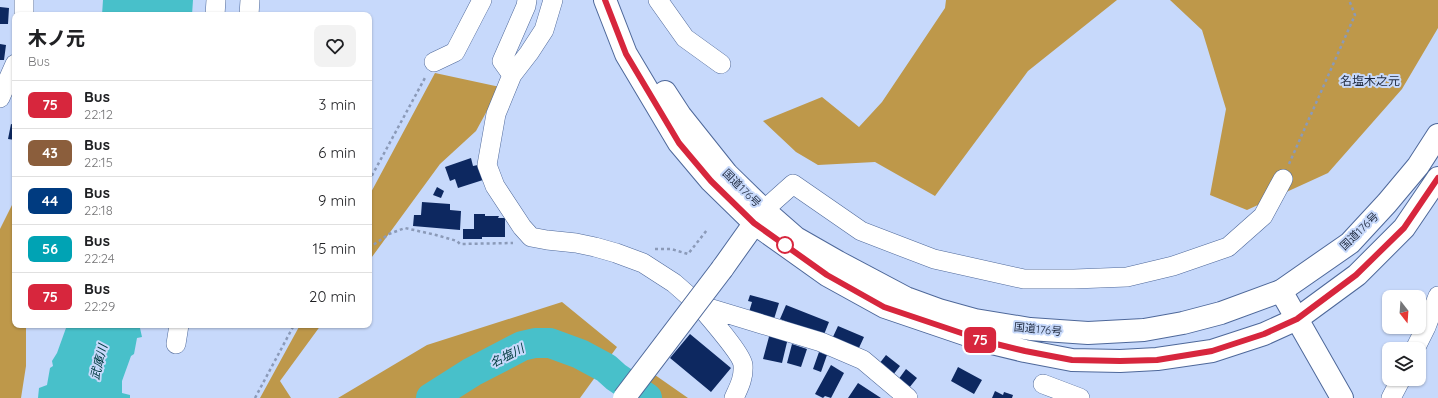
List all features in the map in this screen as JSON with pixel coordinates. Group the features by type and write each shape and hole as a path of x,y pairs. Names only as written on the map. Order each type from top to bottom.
{"main road":[{"name":"国道176号","path":"605,0 680,116 727,174 759,217 827,275 884,307 988,342 1038,354 1072,360 1157,360 1212,351 1264,334 1297,319 1356,275 1404,228 1438,178"},
{"name":"国道176号","path":"759,217 870,280 906,298 939,310 975,320 1030,329 1088,333 1144,330 1183,323 1221,313 1281,291 1350,243 1387,203 1418,166 1438,135"},
{"path":"624,398 722,269 759,217"},
{"path":"1281,291 1342,398"}],"street":[{"path":"24,0 24,12"},
{"path":"215,12 216,0"},
{"path":"249,12 250,0"},
{"path":"434,62 455,52 482,0"},
{"path":"512,75 502,60 526,6 527,0"},
{"path":"553,0 544,30 512,75 496,114 487,165 495,186 522,227 531,237 576,243 616,253 643,263 674,283 699,305 737,353 743,364 742,380 734,398"},
{"path":"658,0 685,38 721,64"},
{"path":"0,98 12,73"},
{"path":"759,217 793,184 861,231 934,259 1024,279 1127,277 1173,266 1228,247 1263,216 1283,179"},
{"path":"1418,342 1438,296"},
{"path":"699,305 821,342 841,350 863,360 908,398"},
{"path":"176,344 179,328"},
{"path":"1043,384 1080,398"},
{"path":"1392,398 1398,386"}],"path":[{"path":"1283,179 1355,15 1349,0"},
{"path":"372,176 434,62"},
{"path":"372,246 389,234 405,228 457,241 460,244 513,243"},
{"path":"650,250 671,249 688,254 707,230"},
{"path":"255,398 292,328"}],"shaded area":[{"path":"946,0 1117,0 1028,71 935,196 875,162 818,165 796,152 763,121 822,97 859,127 882,102 945,8"},
{"path":"1170,0 1438,0 1438,28 1402,89 1328,173 1247,210 1210,195 1226,109 1202,30"},
{"path":"435,73 500,87 476,131 440,164 372,257 372,190"},
{"path":"12,205 12,328 26,328 26,366 21,398 0,398 0,229"},
{"path":"562,302 617,347 580,398 338,398 427,345"},
{"path":"298,328 319,328 280,381 291,398 260,398"},
{"path":"655,375 688,398 639,398"}],"water":[{"path":"103,0 193,0 192,12 102,12"},
{"name":"武庫川","path":"66,328 140,328 142,337 137,338 134,354 131,356 122,381 122,393 130,395 130,398 38,398 39,388 47,385 50,368 53,366 52,361 57,353"}],"building":[{"path":"0,7 9,8 8,24 0,24"},
{"path":"0,44 6,45 4,60 0,60"},
{"path":"11,124 12,140 8,139"},
{"path":"471,158 473,166 478,165 483,180 458,188 455,179 450,181 445,167"},
{"path":"437,187 444,191 441,198 433,195"},
{"path":"422,202 450,204 450,210 461,211 460,230 413,226 414,215 421,215"},
{"path":"474,214 485,214 485,216 499,216 498,218 505,218 505,237 463,239 463,229 474,229"},
{"path":"750,295 779,303 774,319 749,312 752,302 748,301"},
{"path":"786,305 829,322 823,337 780,319"},
{"path":"838,326 864,337 858,350 832,339"},
{"path":"770,333 788,338 782,363 763,359"},
{"path":"690,334 731,368 711,392 670,358"},
{"path":"792,344 807,349 801,367 787,363"},
{"path":"819,352 827,355 821,372 813,369"},
{"path":"886,355 900,366 893,375 879,364"},
{"path":"831,365 844,373 831,398 825,396 823,398 815,394"},
{"path":"958,367 982,380 974,394 951,381"},
{"path":"906,369 917,378 909,388 898,380"},
{"path":"858,383 881,398 848,398"},
{"path":"995,391 1003,395 1004,392 1013,395 1012,398 992,398"}],"waterway":[{"name":"名塩川","path":"431,398 472,372 522,346 535,343 550,343 580,354 606,368 616,377 647,398"}],"bus line":[{"name":"75","path":"605,0 626,54 679,143 711,181 754,223 827,275 884,307 988,342 1025,351 1072,360 1157,360 1212,351 1264,334 1297,319 1356,275 1404,228 1438,178"}],"district":[{"name":"名塩木之元","path":"1370,81"}]}
